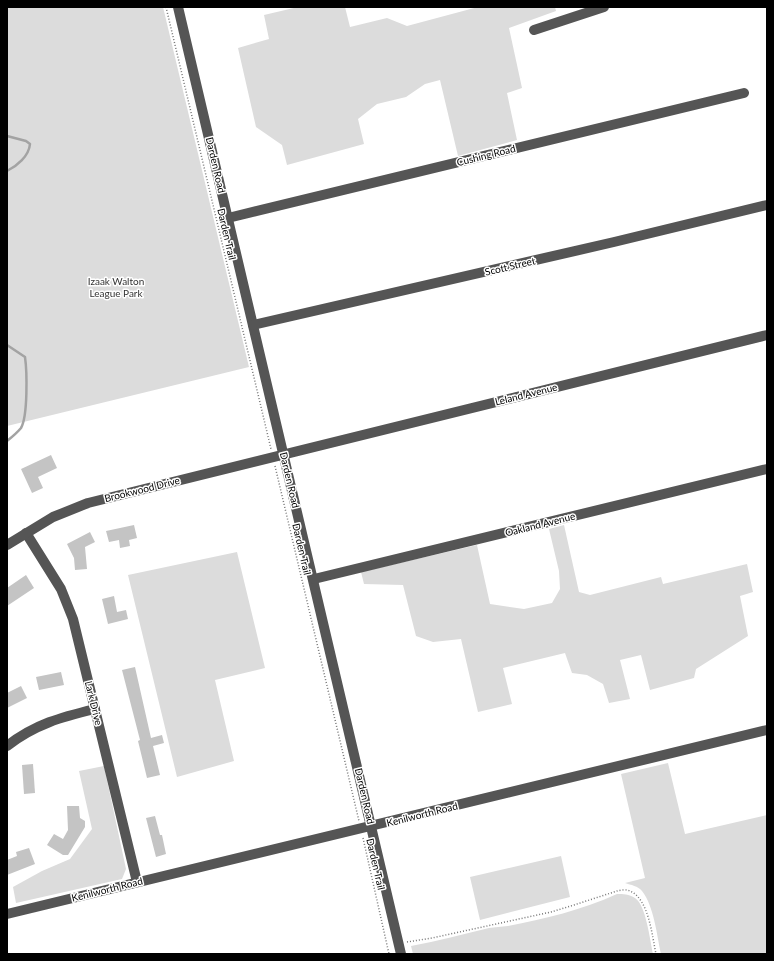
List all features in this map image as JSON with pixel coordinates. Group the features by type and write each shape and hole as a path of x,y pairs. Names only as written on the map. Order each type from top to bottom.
{"street":[{"name":"Darden Road","path":"178,7 402,954"},
{"path":"534,30 604,7"},
{"name":"Cushing Road","path":"228,218 744,93"},
{"name":"Scott Street","path":"253,325 599,246 767,205"},
{"name":"Leland Avenue","path":"284,453 767,335"},
{"name":"Brookwood Drive","path":"7,545 53,517 88,503 284,453"},
{"name":"Oakland Avenue","path":"314,579 767,469"},
{"name":"Lark Drive","path":"26,533 61,589 73,619 137,882"},
{"path":"7,746 30,730 44,723 95,709"},
{"name":"Kenilworth Road","path":"7,914 767,730"}],"path":[{"name":"Darden Trail","path":"166,7 389,954"},
{"path":"407,942 551,912 609,893 629,890 635,894 647,911 656,954"}],"green space":[{"name":"Izaak Walton League Park","path":"7,7 163,7 249,367 7,426"},
{"path":"298,7 345,7 350,27 387,18 407,26 478,7 555,7 556,11 509,28 522,88 507,93 517,140 458,156 440,80 425,84 406,97 377,104 358,119 364,144 287,165 282,145 256,127 238,48 269,39 264,15"},
{"path":"564,525 579,592 590,595 661,577 663,584 747,564 753,592 740,596 748,636 696,669 694,678 650,690 641,655 620,660 630,699 609,703 603,684 587,675 572,673 565,653 503,668 512,704 478,712 461,639 433,642 416,636 403,585 364,584 361,572 477,545 490,604 524,609 552,603 560,589 559,571 549,529"},
{"path":"237,552 265,668 215,680 234,761 177,777 128,575"},
{"path":"668,763 685,834 767,815 767,954 661,954 652,913 646,897 638,888 625,883 645,878 621,774"},
{"path":"104,766 126,869 122,879 16,903 13,887 42,871 70,859 92,829 79,771"},
{"path":"561,856 570,897 480,920 470,877"},
{"path":"617,894 630,896 639,902 645,915 653,954 413,954 411,946 489,928 508,926 549,917 590,905"}],"building":[{"path":"51,455 57,468 38,477 43,488 32,493 21,469"},
{"path":"134,525 137,538 129,540 130,546 120,548 119,540 109,542 106,531"},
{"path":"90,532 95,542 85,547 87,569 75,570 74,558 67,544"},
{"path":"26,575 34,588 7,606 7,588"},
{"path":"114,596 117,612 126,610 128,619 108,624 102,599"},
{"path":"135,667 151,738 162,735 164,743 153,746 160,775 147,778 138,741 140,740 122,670"},
{"path":"61,672 64,685 39,690 36,677"},
{"path":"21,686 27,698 7,708 7,693"},
{"path":"33,764 35,793 24,794 22,765"},
{"path":"67,806 79,806 80,818 85,821 85,827 68,855 63,855 47,845 54,834 63,839 68,830"},
{"path":"155,816 160,835 162,835 166,854 156,857 146,818"},
{"path":"29,848 35,864 7,875 7,860 17,856 16,852"}],"waterway":[{"path":"7,136 26,141 30,144 27,153 22,160 7,171"},
{"path":"7,345 25,357 26,372 26,404 23,422 21,428 7,441"}]}
